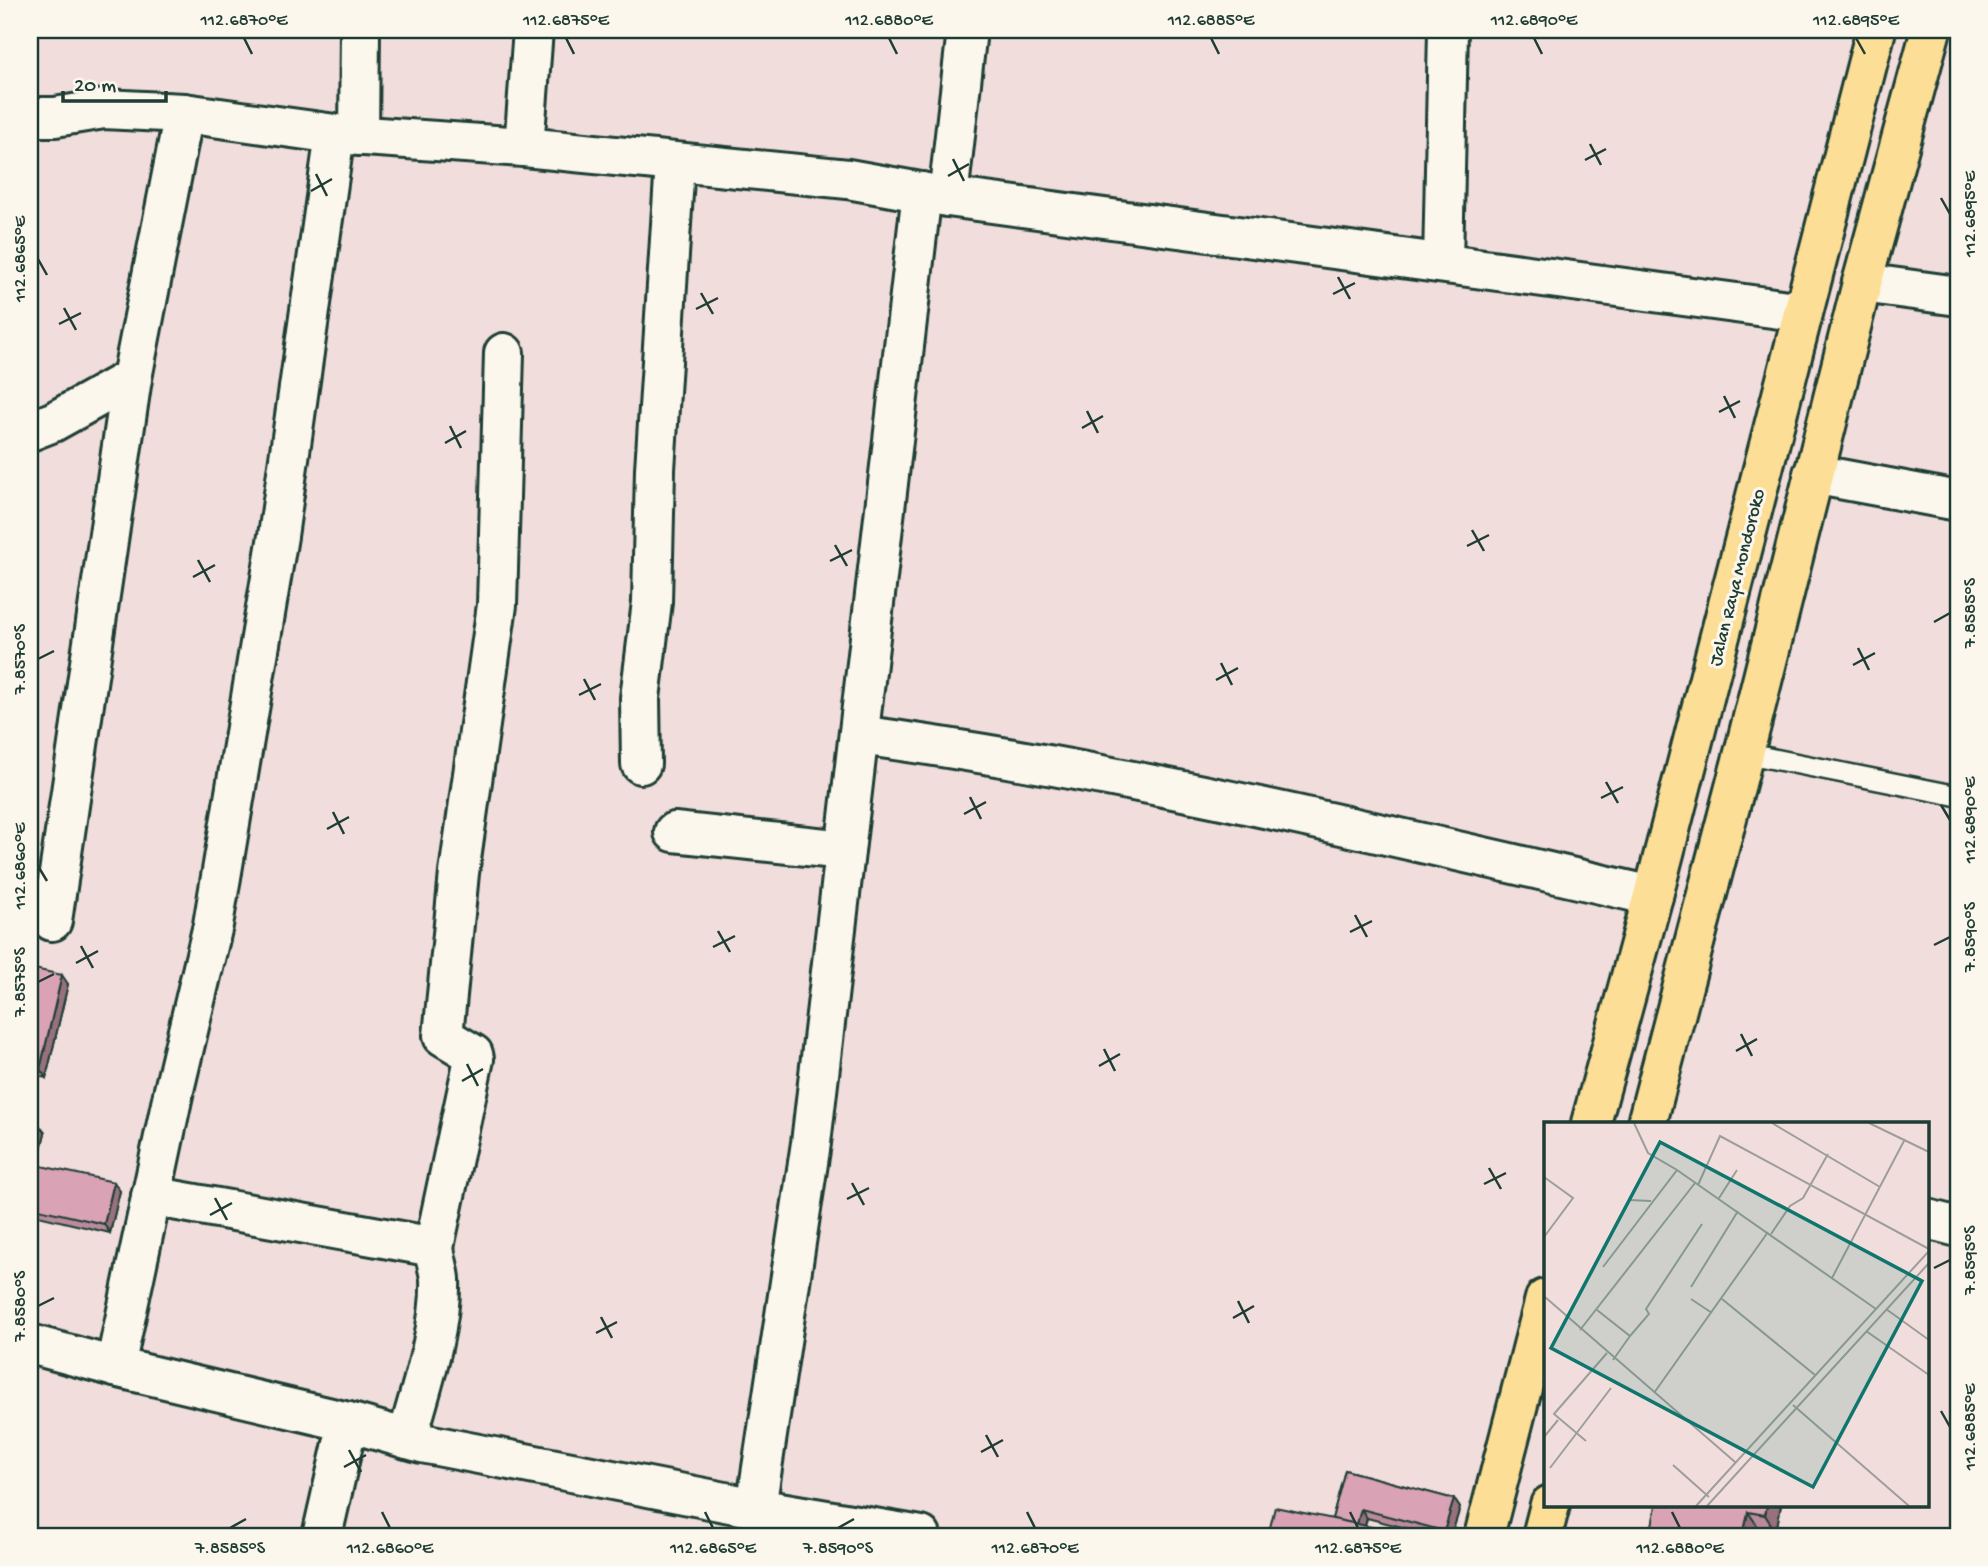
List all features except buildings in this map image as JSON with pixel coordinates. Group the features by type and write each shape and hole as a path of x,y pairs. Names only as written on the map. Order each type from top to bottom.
{"highway":[{"name":"Jalan Raya Mondoroko","path":"1591,1122 1653,896 1876,30"},
{"path":"1647,1122 1744,753 1862,282 1931,30"},
{"path":"1846,147 1897,159"},
{"path":"1483,1536 1544,1304"},
{"path":"1542,1536 1550,1506"}],"street":[{"path":"116,1367 151,1196 213,925 347,135 360,30"},
{"path":"524,147 533,30"},
{"path":"756,1508 811,1143 859,735 935,195 967,30"},
{"path":"1443,263 1448,30"},
{"path":"30,117 55,117 104,109 184,113 347,135 524,147 848,179 935,195 1803,312"},
{"path":"52,921 132,378 184,113"},
{"path":"641,764 640,698 652,602 655,470 675,163"},
{"path":"1862,282 1958,296"},
{"path":"407,1439 426,1370 438,1310 440,1279 433,1247 474,1059 473,1054 443,1036 459,873 497,605 505,353"},
{"path":"30,431 53,422 132,378"},
{"path":"1813,474 1958,501"},
{"path":"859,735 975,751 1273,809 1653,896"},
{"path":"674,832 845,850"},
{"path":"151,1196 433,1247"},
{"path":"1928,1219 1958,1227"},
{"path":"30,1344 407,1439 756,1508 922,1536"},
{"path":"322,1536 348,1422"}],"lane":[{"path":"1744,753 1958,796"}]}
